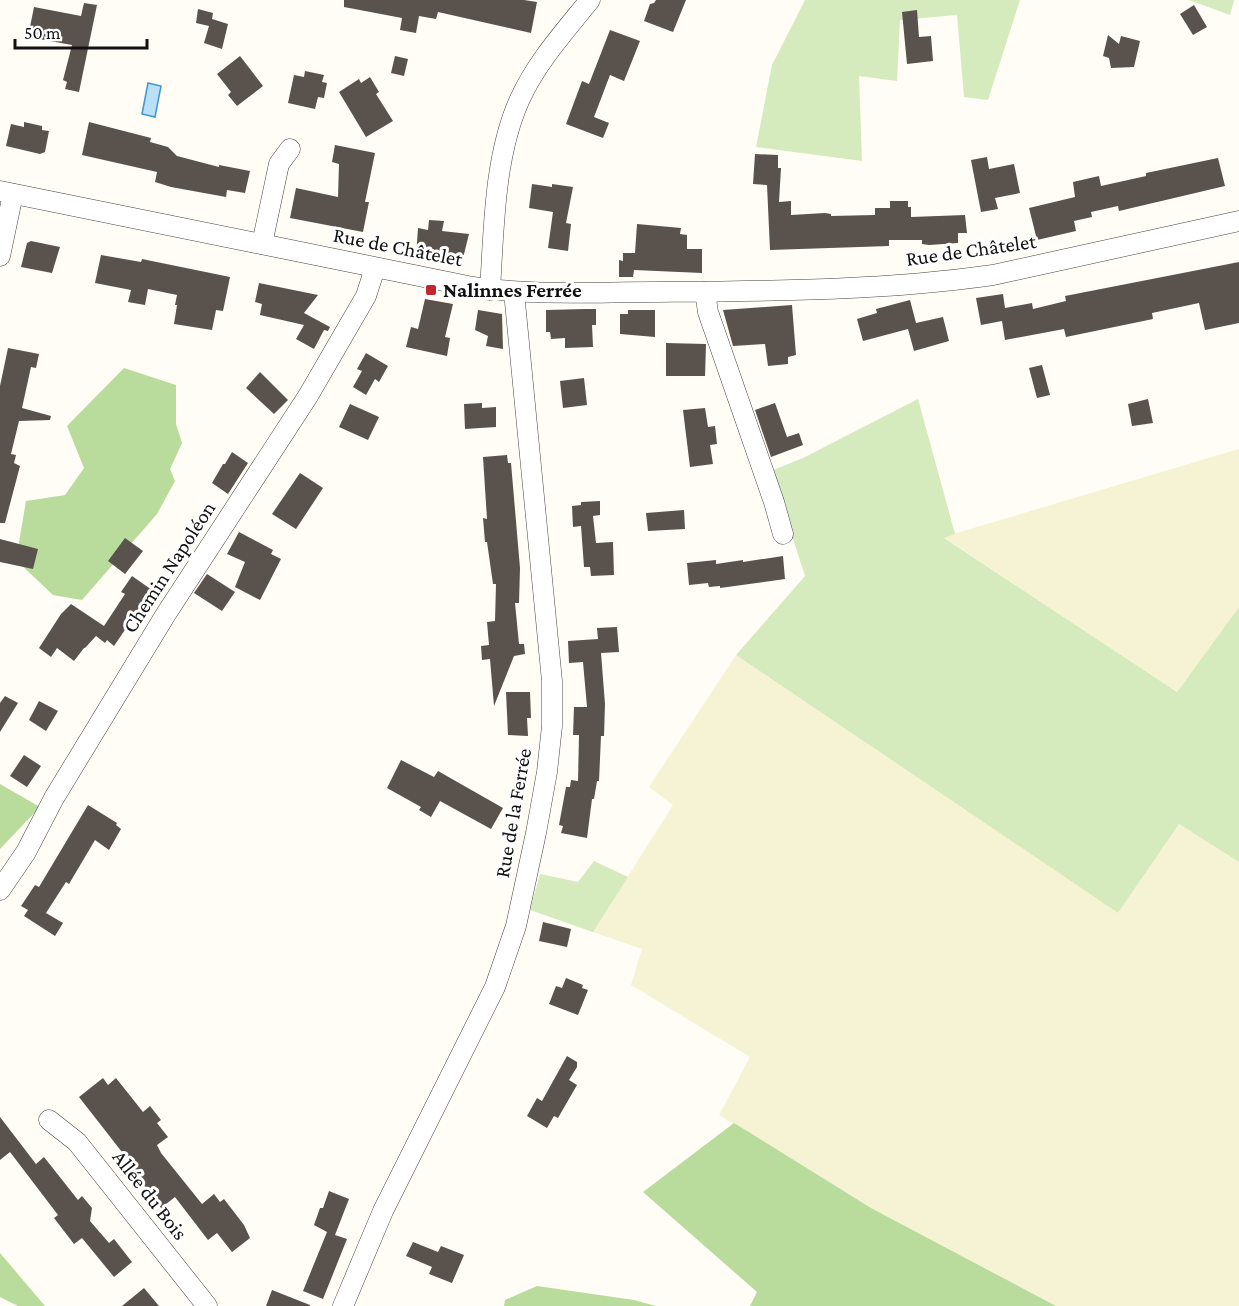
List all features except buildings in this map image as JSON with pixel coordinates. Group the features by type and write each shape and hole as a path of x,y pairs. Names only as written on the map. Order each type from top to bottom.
{"street":[{"path":"490,290 497,196 511,122 519,101 545,56 590,0"},
{"path":"262,244 279,164 290,149"},
{"path":"0,256 6,192"},
{"name":"Rue de Châtelet","path":"6,192 375,268 490,290 514,292 705,291 855,287 954,281 993,275 1239,221"},
{"name":"Chemin Napoléon","path":"0,890 26,852 54,798 166,614 308,396 366,296 375,268"},
{"path":"705,291 708,312 783,534"},
{"name":"Rue de la Ferrée","path":"343,1306 383,1211 495,987 516,926 547,772 552,726 552,681 514,292"},
{"name":"Allée du Bois","path":"49,1120 77,1142 207,1306"}],"shaded area":[{"path":"1239,449 1239,607 1177,692 943,537"},
{"path":"736,655 1118,913 1179,824 1239,862 1239,1306 1056,1306 871,1208 719,1115 750,1057 631,985 642,949 593,932 673,805 649,787"}],"green space":[{"path":"805,0 1020,0 988,100 964,97 957,15 900,20 897,81 859,76 862,161 756,147 772,65"},
{"path":"1189,0 1234,0 1230,15"},
{"path":"124,368 176,385 176,424 182,443 170,469 175,481 157,514 82,600 53,595 16,560 26,501 65,495 84,468 67,426"},
{"path":"918,399 955,534 944,538 1177,692 1239,607 1239,862 1179,824 1118,913 736,655 805,576 771,471 803,458"},
{"path":"0,784 40,807 0,849"},
{"path":"594,861 628,877 593,932 530,910 540,874 578,882"},
{"path":"734,1123 871,1208 1056,1306 750,1306 757,1292 643,1192"},
{"path":"0,1253 45,1306 18,1306 0,1297"},
{"path":"537,1286 634,1300 656,1306 504,1306 505,1300"}],"water":[{"path":"148,83 161,86 155,117 142,114"}],"place":[{"name":"Nalinnes Ferrée","path":"431,290"}]}
